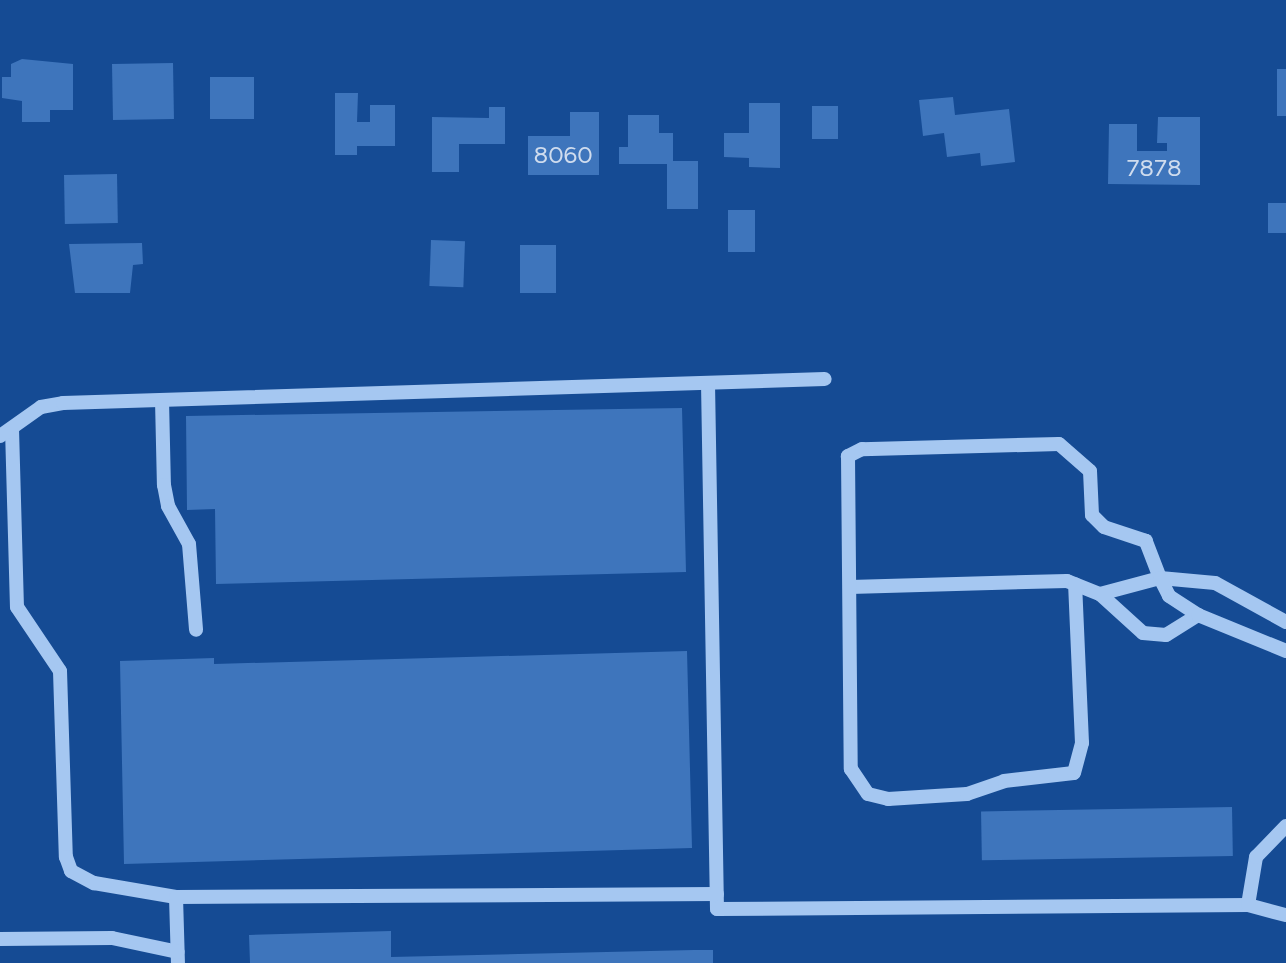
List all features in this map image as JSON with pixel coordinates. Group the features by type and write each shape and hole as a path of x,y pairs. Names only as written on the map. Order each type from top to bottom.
{"lane":[{"path":"717,894 176,897 94,883 71,871 66,857 60,671 17,607 6,432 41,407 63,403 825,379"},
{"path":"708,383 717,909 1248,905 1286,915"},
{"path":"162,400 164,485 168,506 189,544 196,630"},
{"path":"1075,584 1082,743 1074,773 1004,781 967,794 888,799 868,794 851,769 848,456 862,449 1037,440 1078,456 1090,471 1092,515 1104,527 1146,541 1169,596 1198,615 1286,651"},
{"path":"1100,594 1160,578 1215,583 1286,622"},
{"path":"850,587 1075,584 1100,594 1143,633 1166,635 1198,615"},
{"path":"1248,905 1256,857 1286,826"},
{"path":"0,939 112,938 178,958 176,897"}],"building":[{"path":"22,59 73,64 73,110 50,110 50,122 22,122 22,101 2,98 2,77 11,77 11,64"},
{"path":"173,63 174,119 113,120 112,64"},
{"path":"1277,69 1286,69 1286,116 1277,116"},
{"path":"210,77 254,77 254,119 210,119"},
{"path":"335,93 358,93 357,122 370,122 370,105 395,105 395,146 357,146 357,155 335,155"},
{"path":"953,97 955,115 1009,109 1015,162 981,166 980,153 947,157 944,133 923,136 919,100"},
{"path":"749,103 780,103 780,168 749,167 749,158 724,157 724,133 749,133"},
{"path":"812,106 838,106 838,139 812,139"},
{"path":"489,107 505,107 505,144 459,144 459,172 432,172 432,117 489,118"},
{"path":"570,112 599,112 599,175 528,175 528,136 570,136"},
{"path":"628,115 659,115 659,133 673,133 673,161 698,161 698,209 667,209 667,164 619,164 619,147 628,147"},
{"path":"1158,117 1200,117 1200,185 1108,184 1109,124 1137,124 1137,151 1167,151 1167,143 1157,143"},
{"path":"117,174 118,223 65,224 64,175"},
{"path":"1268,203 1286,203 1286,233 1268,233"},
{"path":"728,210 755,210 755,252 728,252"},
{"path":"431,240 465,241 463,287 429,286"},
{"path":"142,243 143,264 133,265 130,293 75,293 69,244"},
{"path":"520,245 556,245 556,293 520,293"},
{"path":"682,408 686,572 216,584 215,509 187,510 186,416"},
{"path":"687,651 692,848 124,864 120,661 214,658 214,664"},
{"path":"1232,807 1233,856 982,860 981,811"},
{"path":"391,931 391,957 713,950 713,963 250,963 249,935"}]}
